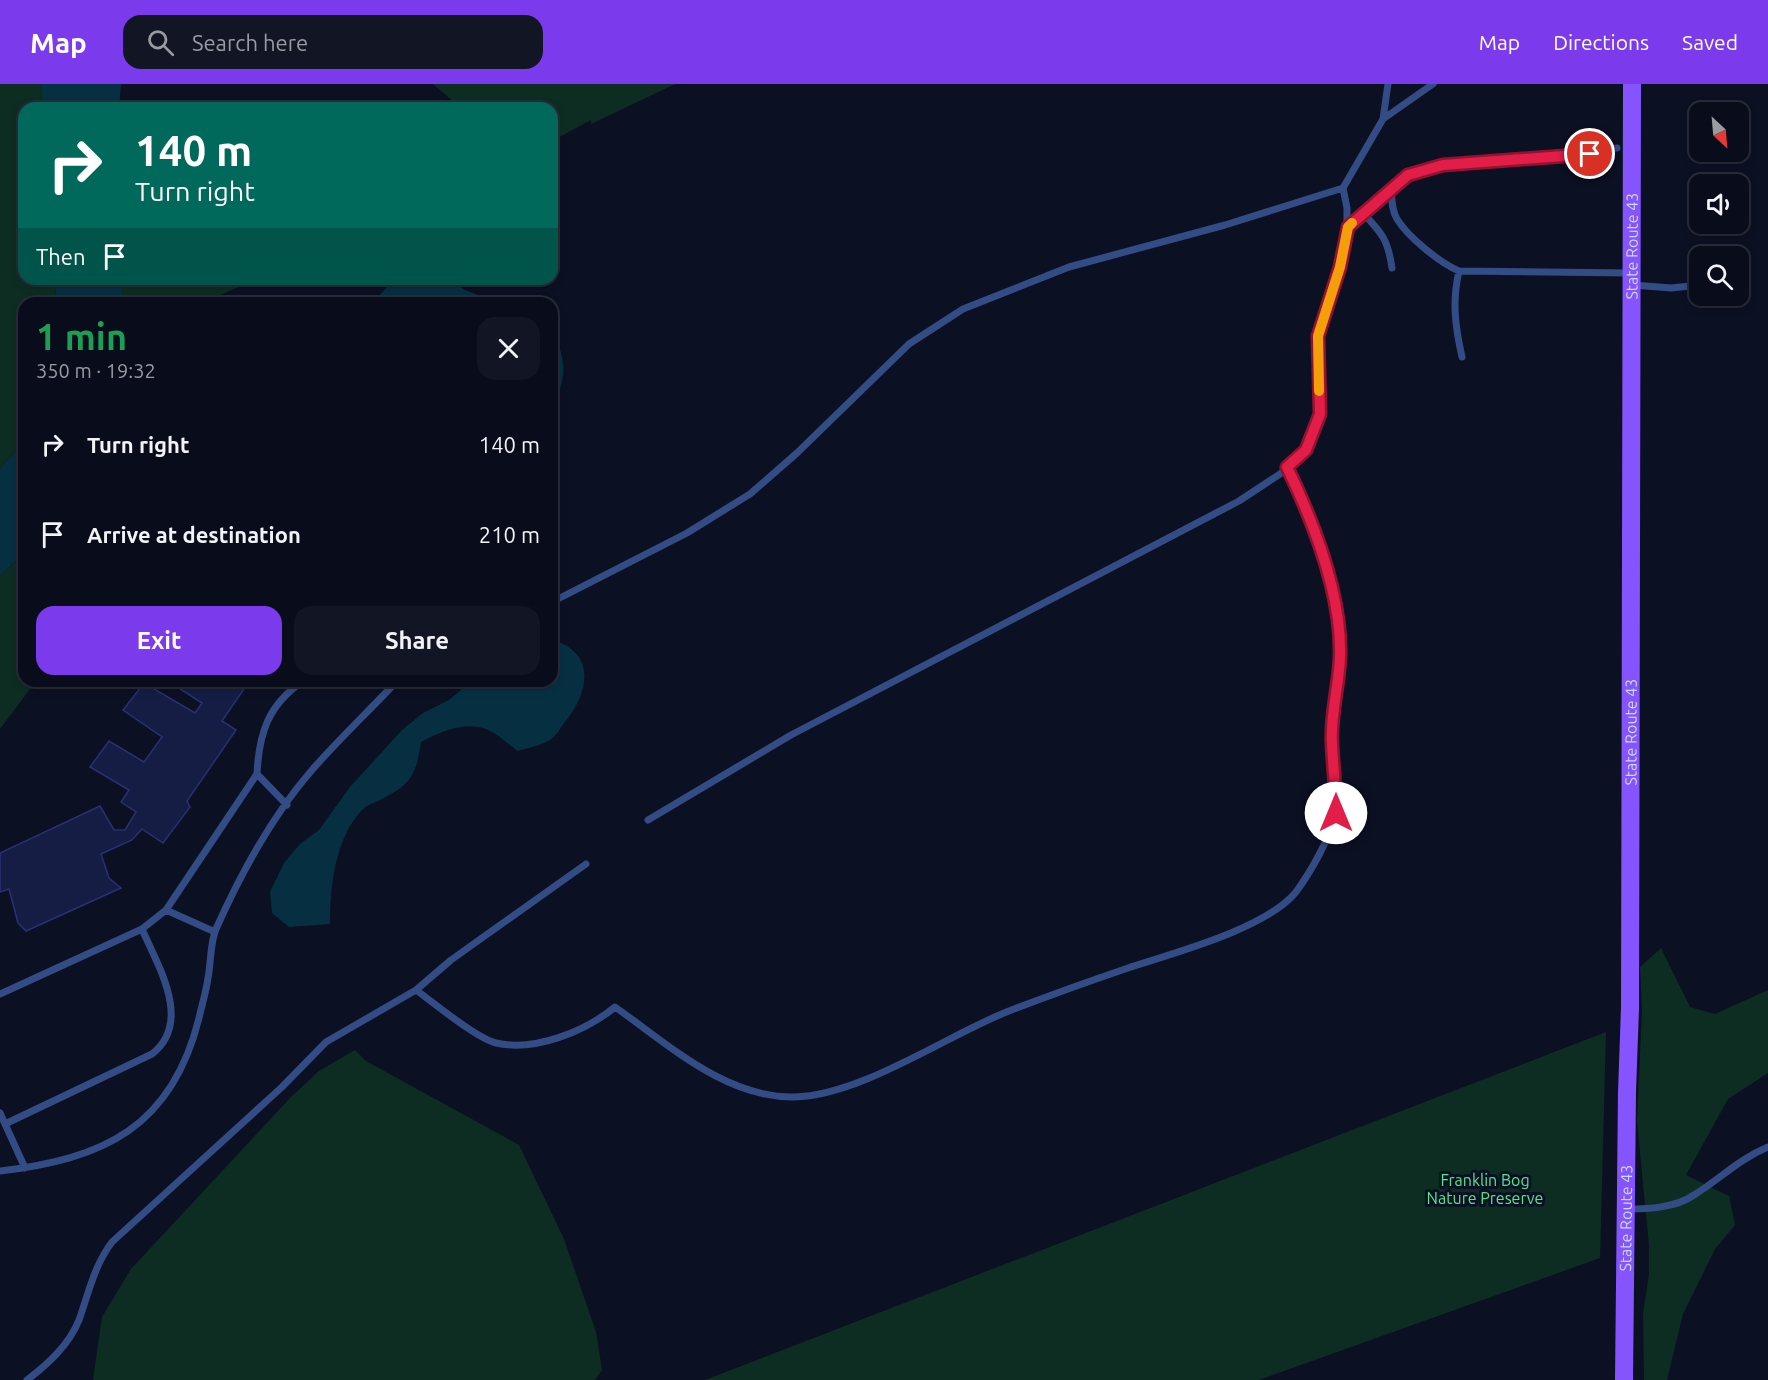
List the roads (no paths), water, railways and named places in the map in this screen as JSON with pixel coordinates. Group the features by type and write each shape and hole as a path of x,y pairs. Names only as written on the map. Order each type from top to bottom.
{"main road":[{"name":"State Route 43","path":"1624,1380 1630,1008 1632,84"}],"lane":[{"path":"648,820 791,735 1239,501 1287,467 1306,450 1320,414 1318,336 1340,267 1348,227 1343,188 1383,119 1388,84"},
{"path":"1383,119 1433,84"},
{"path":"1348,227 1391,187 1408,175 1443,165 1537,159 1617,148"},
{"path":"1391,187 1392,207 1398,220 1437,258 1459,271 1633,279 1671,288 1689,286"},
{"path":"558,599 687,533 750,494 797,453 909,344 963,309 1069,267 1225,225 1343,188"},
{"path":"1363,213 1380,230 1388,244 1392,268"},
{"path":"1459,271 1454,293 1454,325 1462,357"},
{"path":"416,990 495,1043 518,1045 579,1031 596,1023 615,1006 728,1083 759,1094 794,1097 844,1089 1002,1014 1079,985 1185,950 1278,909 1295,893 1317,859 1336,813 1332,743 1340,656 1337,615 1322,553 1305,504 1287,467"},
{"path":"0,994 142,929 166,910 257,774 259,745 266,723 286,693 294,687"},
{"path":"0,1171 81,1156 122,1137 152,1111 175,1083 195,1034 208,981 215,932 261,841 311,771 391,687"},
{"path":"257,774 287,805"},
{"path":"27,1380 66,1345 79,1321 99,1260 112,1242 282,1087 326,1042 416,990 451,960 586,864"},
{"path":"166,910 215,932"},
{"path":"5,1124 152,1054 165,1044 172,1013 168,990 142,929"},
{"path":"0,1113 25,1168"},
{"path":"1626,1209 1650,1209 1693,1197 1748,1155 1768,1147"}],"water":[{"path":"41,84 121,84 120,102 42,102"},
{"path":"55,285 121,285 121,297 56,297"},
{"path":"389,285 457,285 483,297 378,297"},
{"path":"558,345 563,362 558,395"},
{"path":"18,449 18,559 0,575 0,468"},
{"path":"558,643 576,654 582,664 584,675 579,699 573,711 550,740 518,751 490,731 470,726 444,731 421,742 411,777 392,794 364,808 346,834 333,879 330,924 289,927 272,913 270,892 284,863 300,844 319,830 350,787 402,730 423,713 449,700 464,687 558,687"}],"park label":[{"name":"Franklin Bog Nature Preserve","path":"1485,1189"}]}
